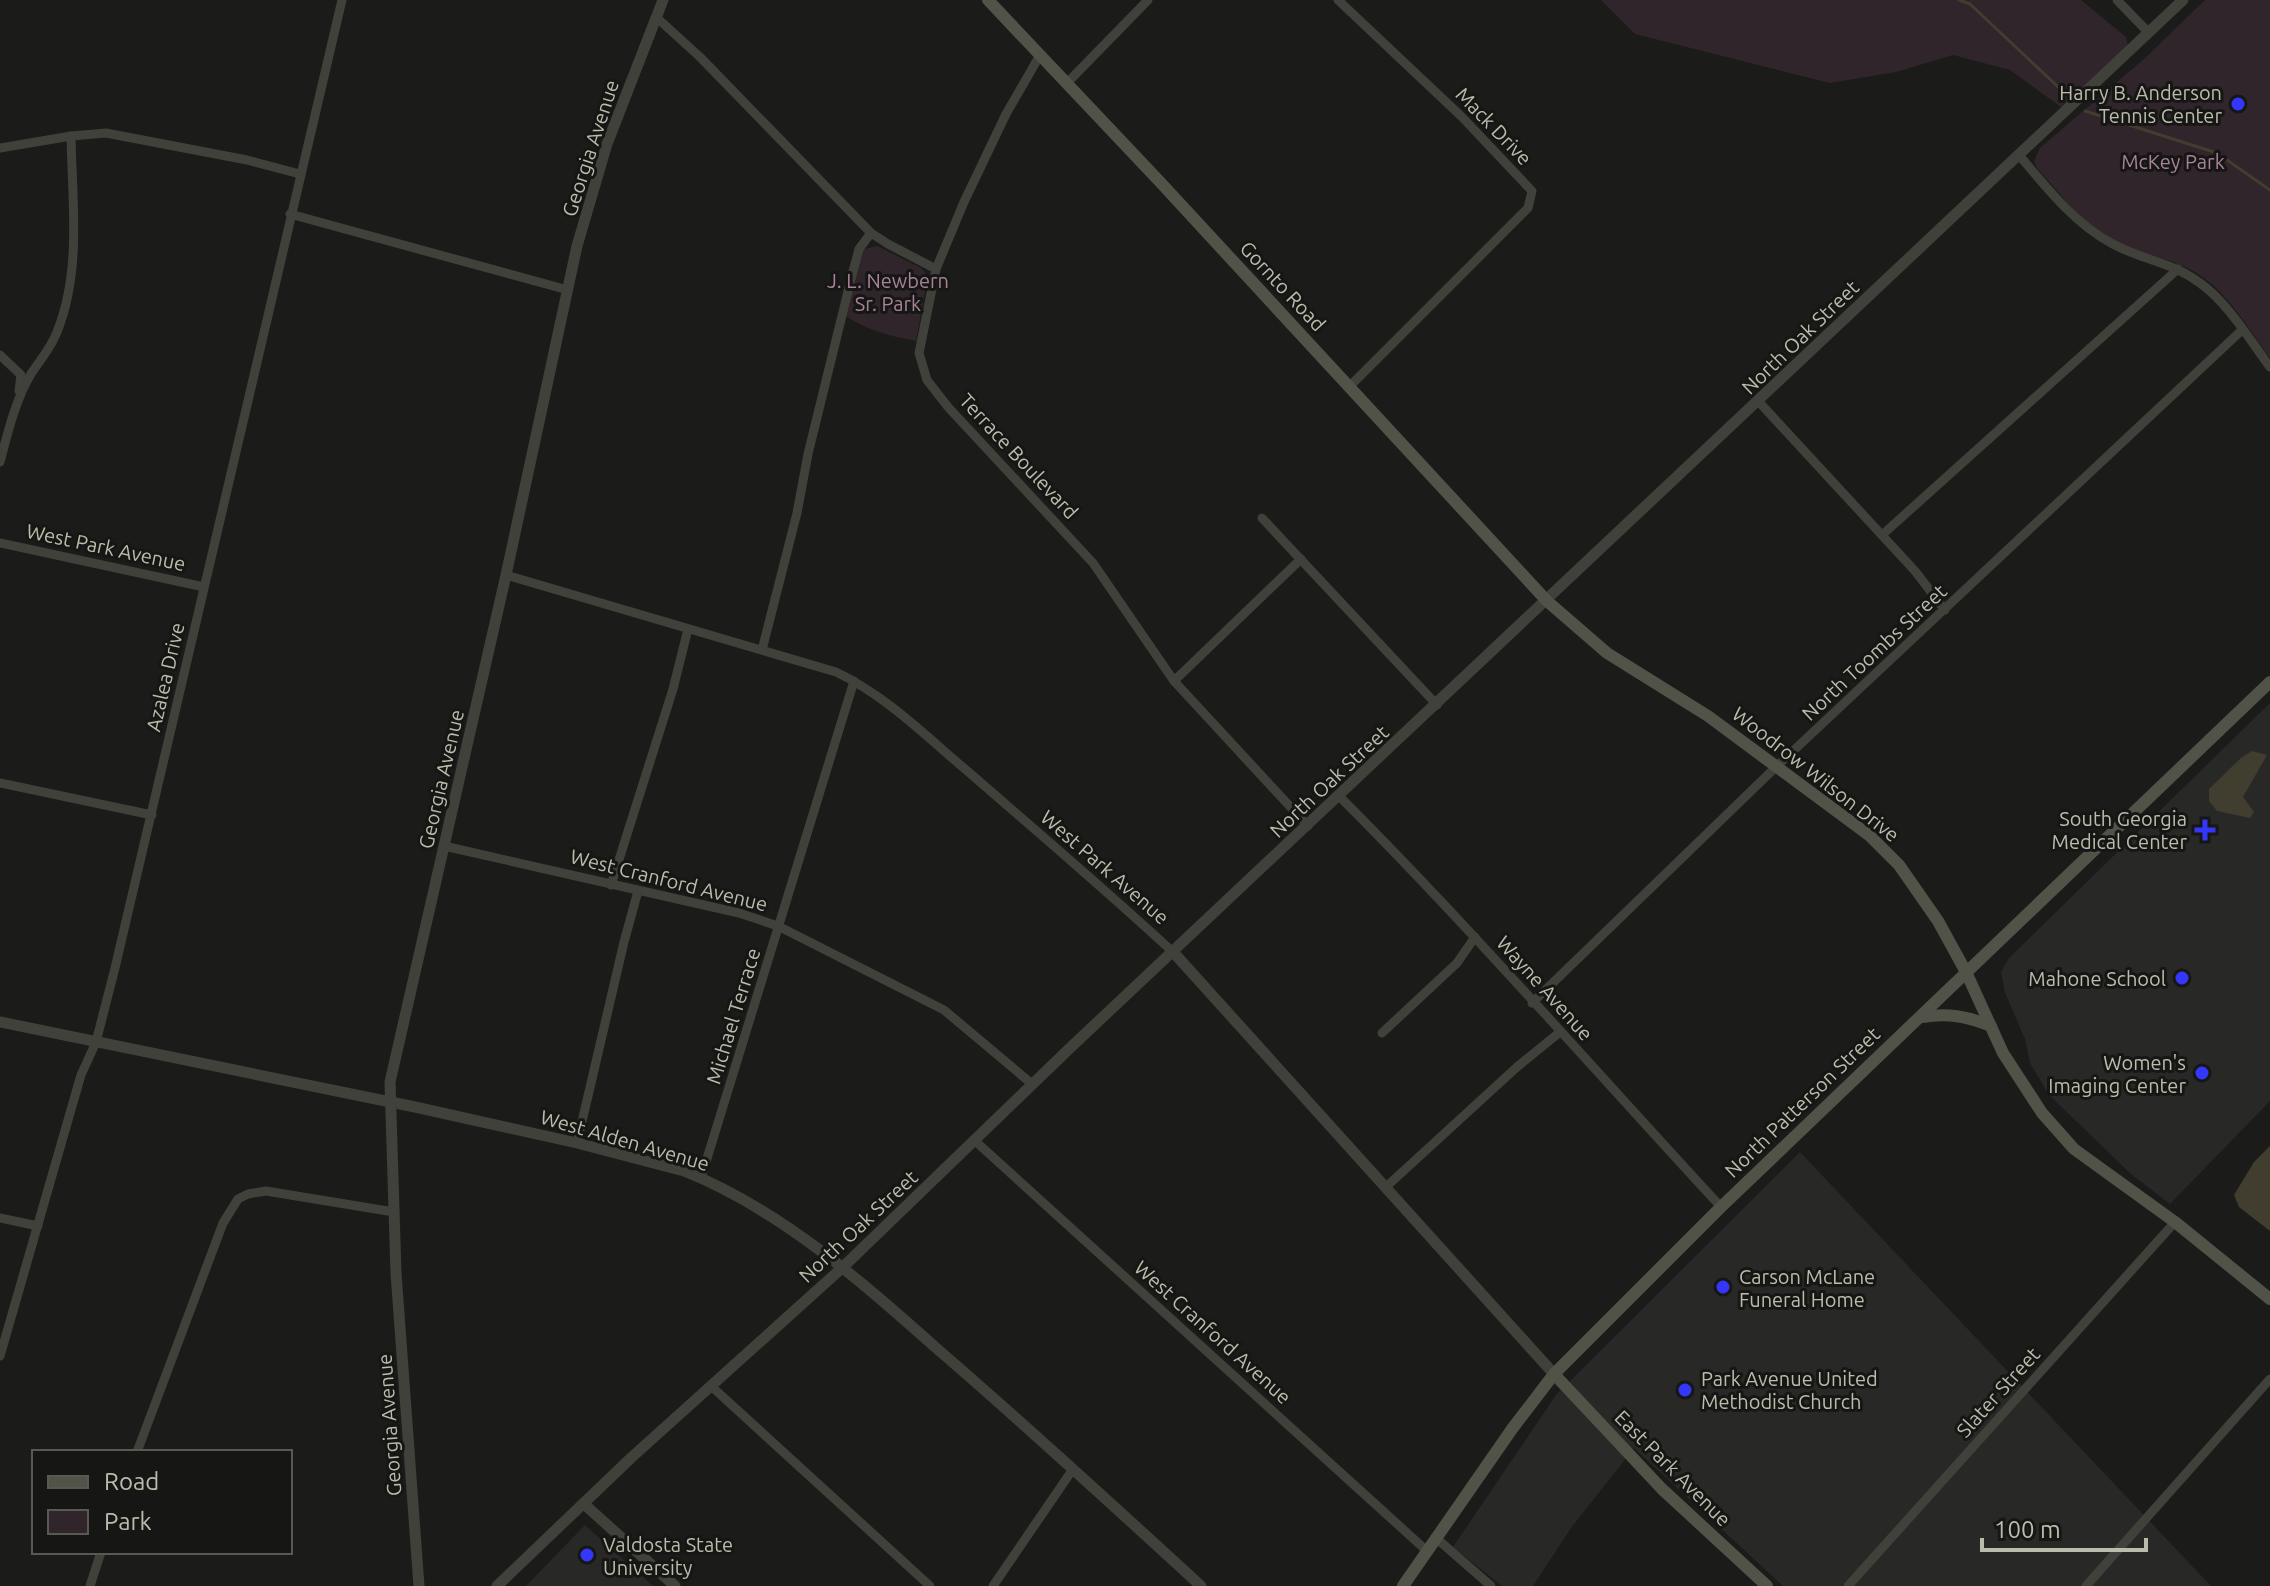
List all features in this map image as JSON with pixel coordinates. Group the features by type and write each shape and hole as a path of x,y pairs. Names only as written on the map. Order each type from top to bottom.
{"main road":[{"name":"Gornto Road","path":"988,0 1547,601"},
{"name":"Woodrow Wilson Drive","path":"1547,601 1607,653 1708,716 1870,836 1899,865 1938,921 1966,972 2003,1053 2036,1104 2074,1149 2175,1222 2270,1299"},
{"name":"North Patterson Street","path":"1403,1586 1554,1374 1721,1207 2270,682"},
{"path":"1919,1017 1945,1014 1964,1016 1991,1026"},
{"name":"East Park Avenue","path":"1554,1374 1662,1489 1767,1586"}],"street":[{"path":"328,0 341,2"},
{"name":"Georgia Avenue","path":"419,1586 394,1212 390,1082 592,191 663,0"},
{"path":"1067,83 1148,0"},
{"name":"Mack Drive","path":"1338,0 1462,117 1532,191 1528,208 1349,387"},
{"path":"2117,0 2149,33"},
{"name":"North Oak Street","path":"497,1586 842,1268 1032,1084 2183,0"},
{"name":"Azalea Drive","path":"0,1356 81,1075 96,1042 152,815 341,2"},
{"path":"656,17 700,57 871,233 936,269"},
{"name":"Terrace Boulevard","path":"1040,55 1006,114 936,269 919,353 927,380 948,407 1093,563 1174,681 1308,826"},
{"path":"0,148 106,133 132,136 300,174"},
{"path":"0,462 19,399 31,374 49,350 65,305 74,240 71,136"},
{"path":"2019,155 2054,195 2096,234 2135,254 2178,269 2212,292 2270,367"},
{"path":"290,214 568,290"},
{"path":"762,650 851,279 859,249 871,233"},
{"path":"1882,535 2178,269"},
{"name":"North Toombs Street","path":"1532,1003 1777,766 2242,330"},
{"path":"0,355 21,375 19,399"},
{"path":"1759,402 1915,571 1945,610"},
{"path":"1262,518 1437,705"},
{"name":"West Park Avenue","path":"0,543 204,587"},
{"path":"1174,681 1301,559"},
{"name":"West Park Avenue","path":"506,575 836,672 874,693 1174,953 1554,1374"},
{"path":"611,885 673,689 688,629"},
{"name":"Michael Terrace","path":"701,1178 854,681"},
{"path":"0,783 152,815"},
{"name":"Wayne Avenue","path":"1340,797 1425,882 1721,1207"},
{"name":"West Cranford Avenue","path":"444,846 739,913 778,926 944,1010 1032,1084"},
{"path":"577,1143 638,891"},
{"path":"1382,1033 1457,963 1475,937"},
{"name":"West Alden Avenue","path":"0,1022 577,1143 701,1178 735,1195 842,1268 1073,1469 1201,1586"},
{"path":"1387,1186 1517,1067 1560,1032"},
{"name":"West Cranford Avenue","path":"974,1140 1427,1551"},
{"path":"138,1450 207,1262 223,1223 238,1199 266,1191 394,1212"},
{"path":"0,1218 38,1226"},
{"name":"Slater Street","path":"1848,1586 2175,1222"},
{"path":"2086,1586 2270,1379"},
{"path":"711,1386 930,1586"},
{"path":"993,1586 1073,1469"},
{"path":"584,1504 675,1586"},
{"path":"1436,1538 1491,1586"},
{"path":"90,1586 100,1554"}],"shaded area":[{"name":"South Georgia Medical Center","path":"2270,703 2270,1101 2170,1204 2131,1174 2049,1095 2030,1063 2025,1039 2005,993 2001,972 2009,958"},
{"path":"2252,751 2267,755 2243,797 2254,812 2250,818 2217,811 2209,801 2209,789"},
{"path":"2270,1146 2270,1231 2239,1207 2234,1195 2254,1162"},
{"path":"1800,1152 2211,1586 1783,1586 1634,1448 1571,1528 1533,1586 1502,1586 1453,1547 1556,1395"},
{"name":"Valdosta State University","path":"585,1525 653,1586 526,1586"}],"green space":[{"path":"1601,0 2081,0 2126,37 2128,46 2061,107 2010,70 1953,55 1896,72 1830,83 1635,34"},
{"name":"McKey Park","path":"2205,0 2270,0 2270,358 2234,308 2208,281 2182,266 2128,247 2102,234 2068,203 2034,161 2040,148 2144,59"},
{"name":"J. L. Newbern Sr. Park","path":"877,246 921,268 928,276 916,341 878,332 844,315 861,250"}],"waterway":[{"path":"1959,0 1970,4 2071,99"},
{"path":"2085,111 2217,153 2270,190"}],"place":[{"name":"Harry B. Anderson Tennis Center","path":"2238,104"},
{"name":"South Georgia Medical Center","path":"2205,830"},
{"name":"Mahone School","path":"2182,978"},
{"name":"Women's Imaging Center","path":"2202,1073"},
{"name":"Carson McLane Funeral Home","path":"1723,1287"},
{"name":"Park Avenue United Methodist Church","path":"1685,1390"},
{"name":"Valdosta State University","path":"587,1555"}]}
